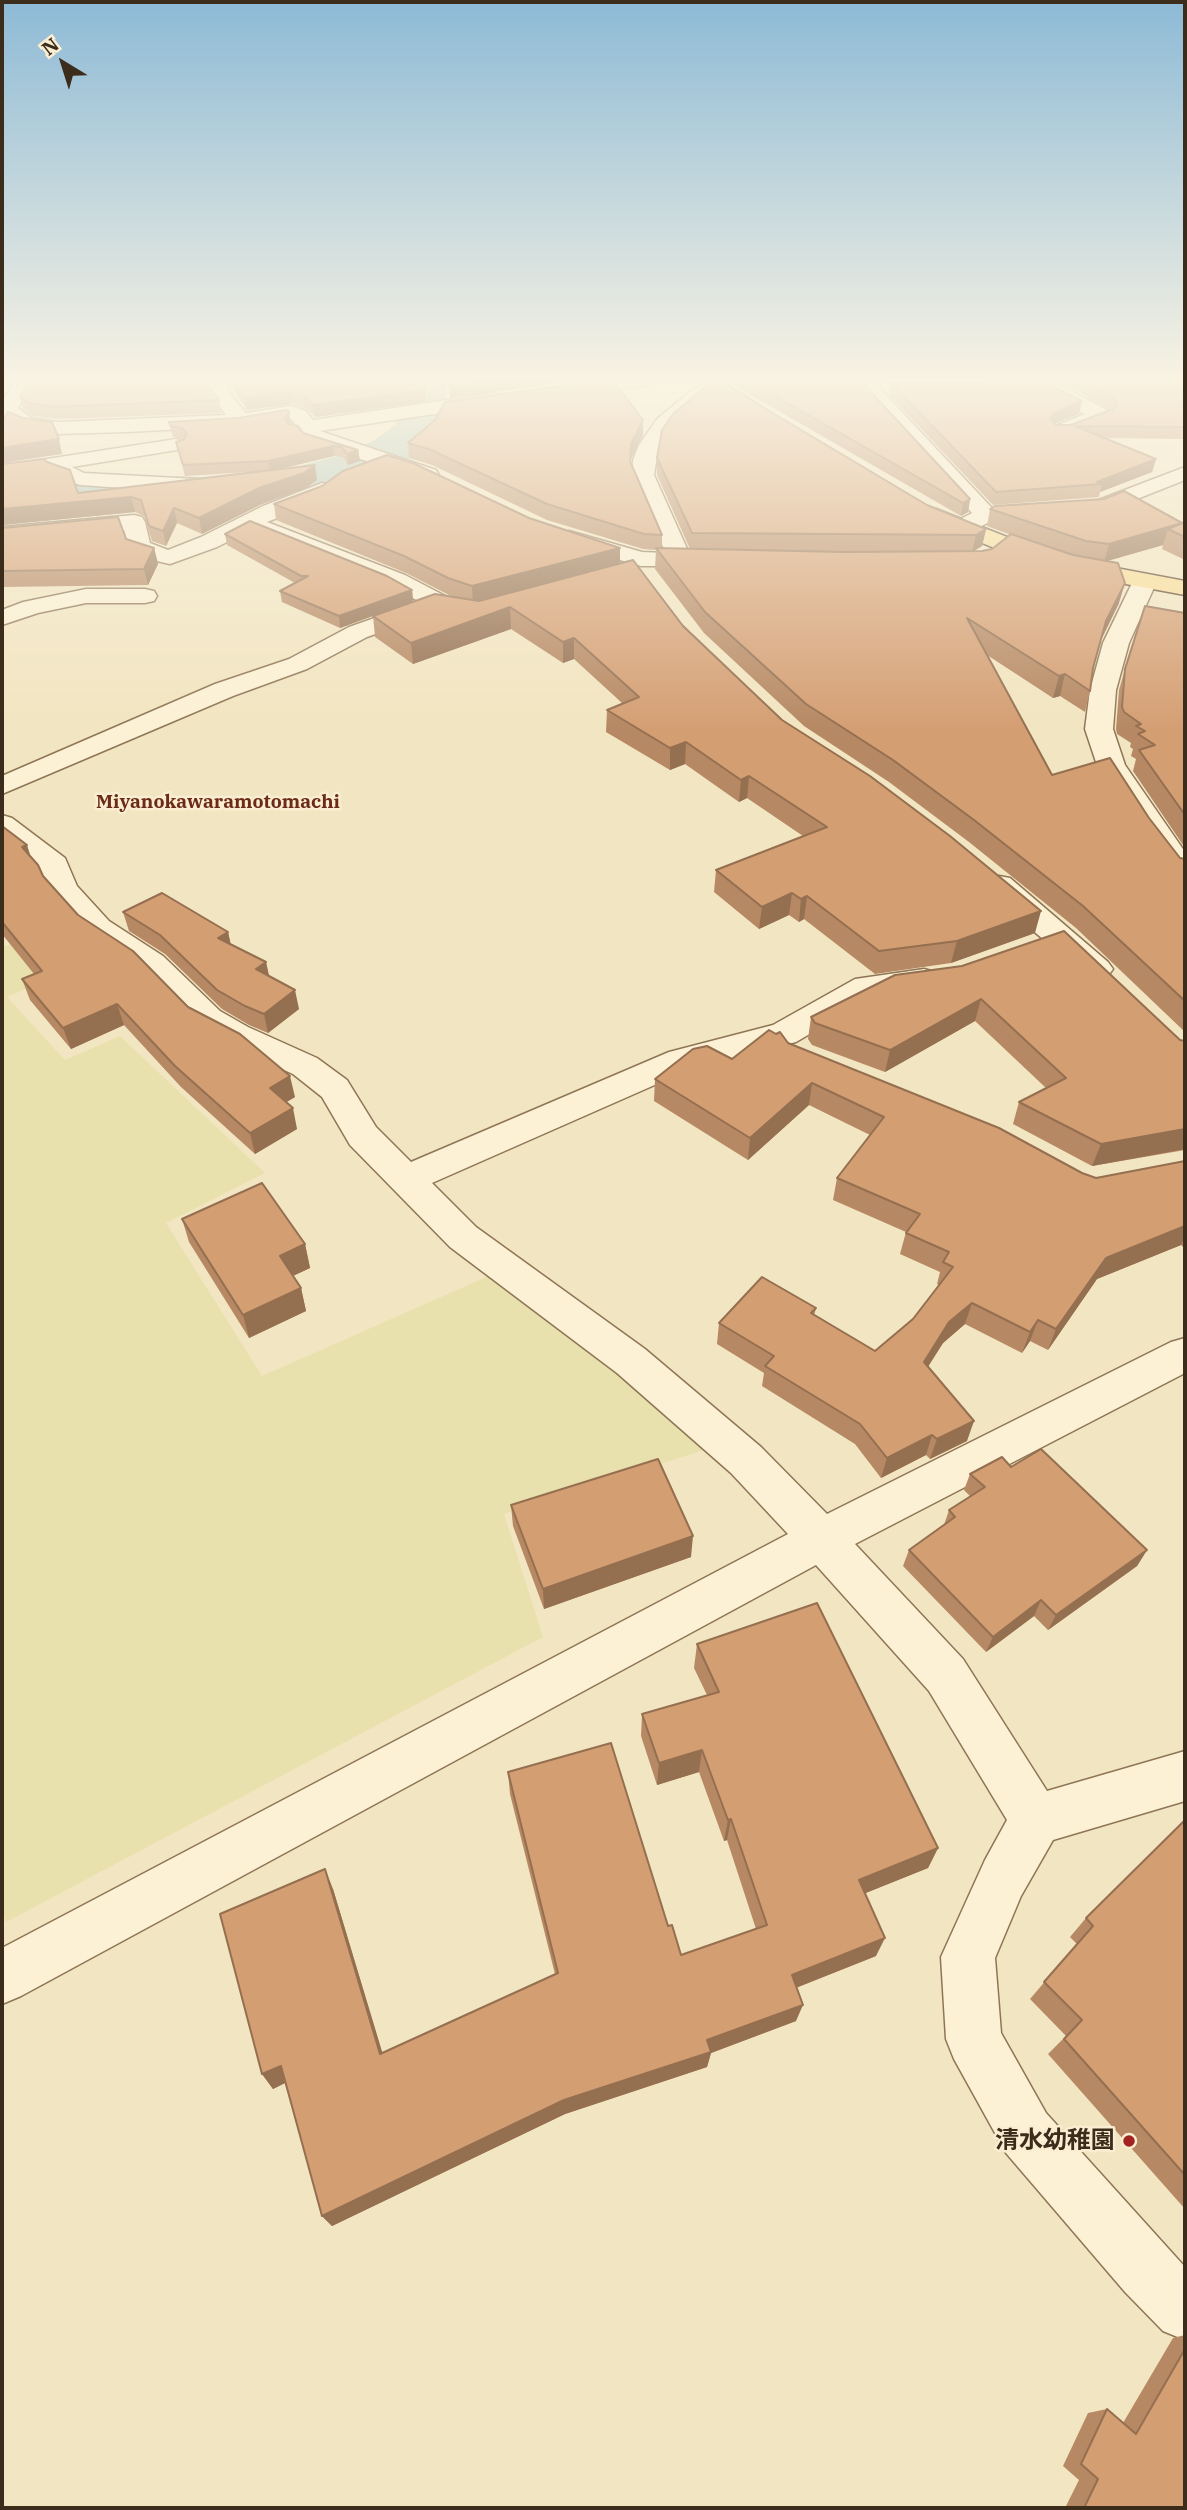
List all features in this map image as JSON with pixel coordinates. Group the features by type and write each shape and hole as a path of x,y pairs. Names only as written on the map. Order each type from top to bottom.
{"main road":[{"path":"923,509 961,528 995,551 1185,588"}],"street":[{"path":"2,534 134,522 139,547 170,557 271,511 312,496"},
{"path":"650,496 681,560"},
{"path":"969,496 986,515"},
{"path":"961,528 986,515 1100,507 1127,496"},
{"path":"2,786 224,690 299,664 358,632 448,606 397,580 251,521"},
{"path":"549,531 638,574 681,560 737,561"},
{"path":"1145,581 1116,643 1103,690 1098,729 1111,765 1158,838 1185,872"},
{"path":"2,618 32,607 86,596 145,596"},
{"path":"2,824 54,864 63,889 98,928 152,963 208,1019 236,1035 305,1066 335,1088 363,1136 463,1237 631,1361 746,1460 946,1675 1036,1820"},
{"path":"979,867 1063,937 1114,985"},
{"path":"1027,950 1063,937"},
{"path":"405,1179 681,1060 784,1034 867,986 956,976"},
{"path":"784,1034 798,1055 810,1060"},
{"path":"2,1977 822,1539 1185,1354"},
{"path":"1185,1776 1036,1820 1003,1878 968,1957 974,2039 1026,2133 1146,2272 1185,2309"}],"shaded area":[{"path":"22,941 44,981 7,997 65,1060 120,1036 265,1173 166,1223 262,1376 491,1275 652,1398 707,1449 504,1514 543,1637 6,1922 2,1910 2,947"}],"building":[{"path":"2,496 243,496 199,518 174,508 163,531 149,526 141,500 131,497 2,509"},
{"path":"295,496 483,496 529,518 620,548 472,586 274,504"},
{"path":"530,496 645,496 662,535 644,534 547,504"},
{"path":"675,496 912,496 986,529 976,535 692,533"},
{"path":"951,496 967,496 970,499 963,503"},
{"path":"1111,496 1133,496 1182,523 1109,544 1086,541 990,509 995,506 1104,499"},
{"path":"118,517 126,539 154,548 144,569 2,571 2,528"},
{"path":"250,521 387,576 412,590 339,616 280,591 308,576 301,576 225,534"},
{"path":"1185,522 1185,537 1168,529"},
{"path":"1011,534 1073,555 1118,563 1125,583 1106,621 1093,668 1090,691 1065,674 1059,676 967,618 1052,775 1110,758 1149,818 1180,858 1185,859 1185,1001 1083,906 974,820 893,760 806,704 705,612 656,548 844,552 982,551 992,549"},
{"path":"633,560 683,626 782,720 870,776 950,836 1041,911 957,941 879,951 807,896 801,899 792,893 762,907 716,870 827,827 749,776 741,780 686,742 670,748 607,710 639,697 574,638 563,642 510,607 411,643 373,616 435,594 479,601"},
{"path":"1145,606 1185,613 1185,815 1139,750 1155,745 1138,734 1145,731 1136,726 1141,724 1124,712 1122,707 1125,669"},
{"path":"2,826 27,845 22,847 38,865 43,876 78,915 133,951 188,1007 240,1034 290,1076 270,1088 293,1108 250,1133 175,1066 117,1004 63,1028 22,979 42,971 2,922"},
{"path":"162,893 228,932 218,938 266,962 256,969 295,990 264,1014 217,990 160,935 123,912"},
{"path":"1064,931 1180,1040 1185,1041 1185,1129 1101,1144 1019,1102 1066,1078 981,999 890,1050 815,1023 811,1017 895,975 962,966"},
{"path":"769,1030 776,1034 780,1032 788,1043 999,1128 1096,1178 1185,1161 1185,1226 1106,1258 1056,1329 1038,1320 1030,1332 972,1303 949,1322 924,1362 974,1421 937,1439 932,1435 887,1458 860,1424 765,1366 774,1356 719,1323 762,1277 816,1308 811,1313 875,1351 913,1319 953,1267 943,1262 949,1252 906,1233 920,1214 837,1178 884,1117 812,1083 750,1138 655,1079 693,1049 707,1046 732,1059"},
{"path":"262,1183 305,1244 280,1256 301,1288 243,1315 182,1219"},
{"path":"1041,1449 1147,1550 1056,1615 1041,1600 993,1637 909,1550 955,1517 949,1510 985,1487 970,1474 1002,1457 1011,1467"},
{"path":"658,1459 693,1536 543,1589 511,1505"},
{"path":"817,1603 938,1848 859,1880 885,1938 792,1975 803,2005 707,2040 711,2052 564,2100 322,2216 281,2066 262,2074 220,1914 325,1869 380,2054 558,1973 508,1772 611,1743 668,1926 672,1925 681,1955 767,1925 731,1819 728,1820 702,1750 659,1763 642,1714 719,1692 697,1644"},
{"path":"1185,1820 1185,2175 1064,2039 1082,2020 1044,1982 1093,1926 1086,1918"},
{"path":"1185,2349 1185,2508 1084,2508 1098,2479 1081,2464 1107,2409 1136,2434"}],"place":[{"name":"清水幼稚園","path":"1129,2141"}],"district":[{"name":"Miyanokawaramotomachi","path":"218,803"}]}
